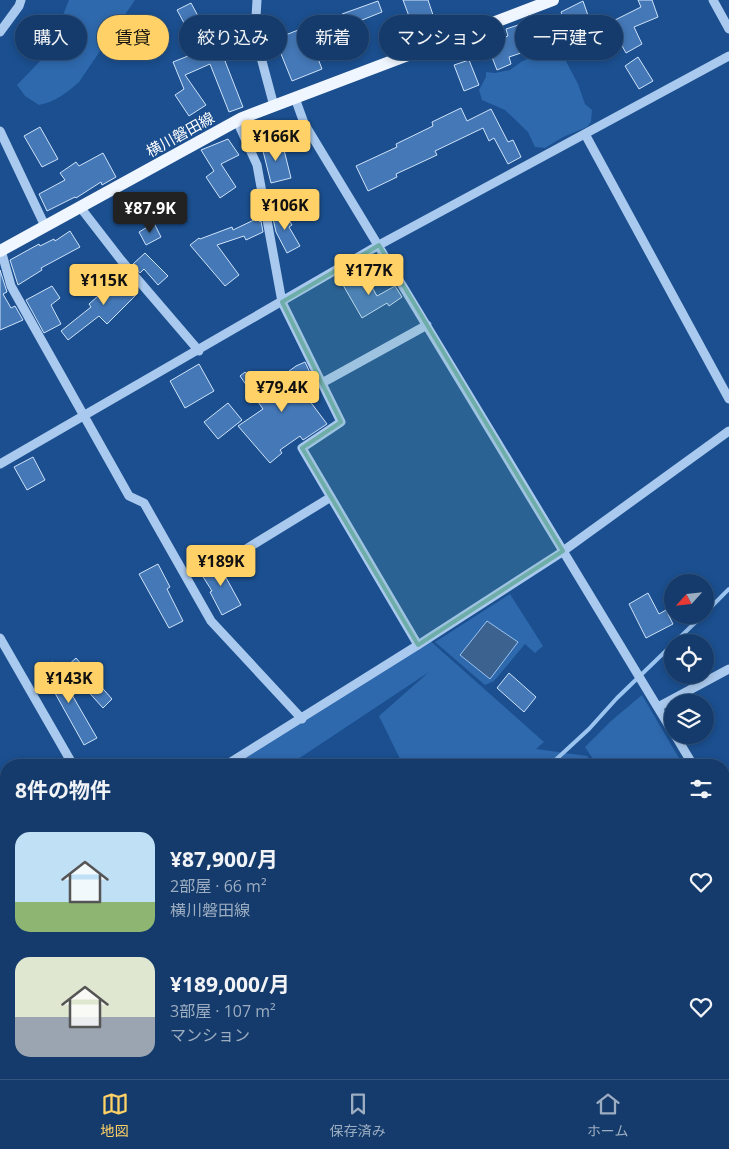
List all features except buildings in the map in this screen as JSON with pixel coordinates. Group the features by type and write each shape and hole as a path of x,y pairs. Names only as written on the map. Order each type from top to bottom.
{"main road":[{"name":"横川磐田線","path":"1,251 237,121 553,0"}],"street":[{"path":"0,32 19,6 21,0"},
{"path":"257,0 255,35 274,106"},
{"path":"713,0 729,29"},
{"path":"0,464 379,246 729,56"},
{"path":"295,98 304,123 664,717"},
{"path":"237,121 258,165 282,302 341,422 302,448 418,646"},
{"path":"0,131 45,226"},
{"path":"585,134 729,399"},
{"path":"80,207 121,260 198,350"},
{"path":"1,251 11,286 129,496 144,503 211,620 302,718"},
{"path":"322,383 427,325"},
{"path":"236,759 418,646 563,551 729,431"},
{"path":"246,549 331,497"},
{"path":"0,638 70,759"},
{"path":"658,707 729,669"},
{"path":"680,744 689,759"}],"highlighted area":[{"path":"379,245 563,551 418,645 302,448 341,422 282,302"}],"shaded area":[{"path":"69,0 135,0 125,15 97,15 97,56 79,82 70,90 50,102 39,105 25,96 17,85 41,60 87,60 87,15 63,15"},
{"path":"525,60 565,60 578,84 585,104 592,110 591,122 587,127 563,137 545,148 535,147 528,132 505,110 482,100 479,90 486,77 486,72 495,73 510,70"},
{"path":"510,594 543,646 535,653 525,644 494,681 485,685 435,642"},
{"path":"487,621 518,642 490,679 460,655"},
{"path":"428,639 544,742 536,749 587,756 589,759 400,759 379,716 429,672 298,759 237,759"},
{"path":"642,695 664,733 664,744 671,744 679,759 593,759 585,747 611,721"}],"waterway":[{"path":"714,604 729,589"},
{"path":"683,634 694,624"},
{"path":"556,759 589,729 617,698 664,653"}]}
